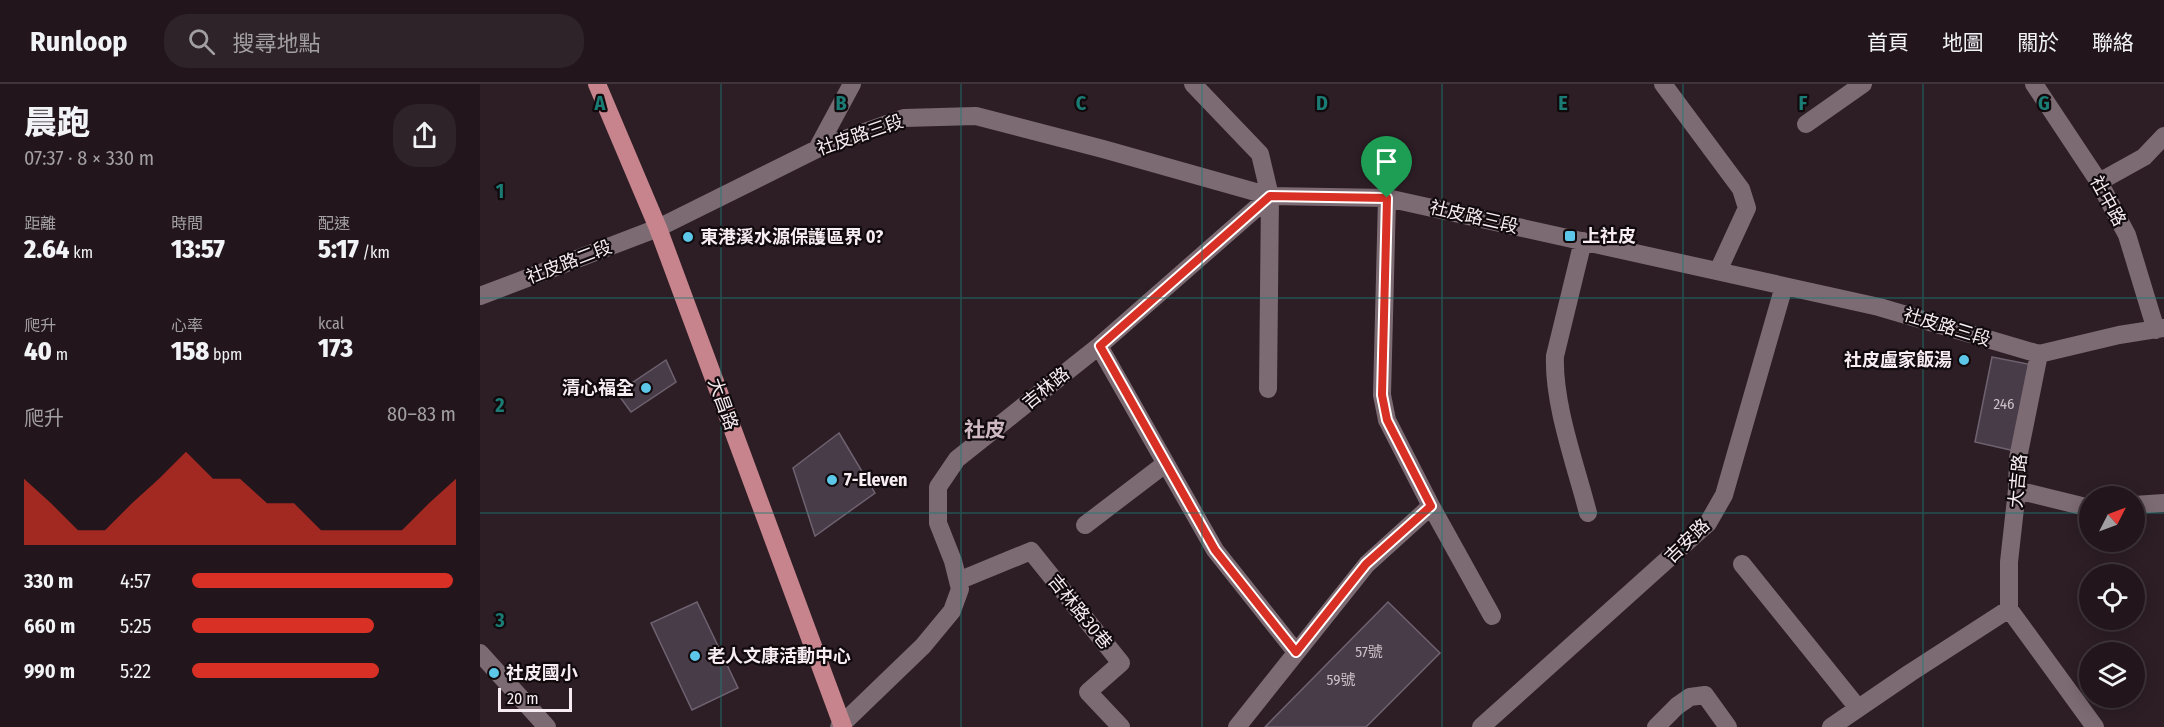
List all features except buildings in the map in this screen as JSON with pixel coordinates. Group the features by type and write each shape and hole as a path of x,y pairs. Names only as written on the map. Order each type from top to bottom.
{"main road":[{"name":"大昌路","path":"597,84 658,228 841,726"}],"street":[{"path":"817,149 852,84"},
{"path":"1193,84 1260,153 1270,196 1268,389"},
{"path":"1663,84 1741,189 1747,208 1718,271"},
{"path":"1806,124 1863,84"},
{"name":"社中路","path":"2034,84 2099,182 2127,235 2160,329"},
{"name":"社皮路三段","path":"658,228 817,149 904,118 976,116 1270,196 1387,198 1879,307 2039,354 2119,335 2160,329"},
{"path":"2099,182 2144,157 2164,136"},
{"name":"吉林路","path":"841,726 923,646 952,611 960,589 953,561 938,523 939,487 957,459 1100,346 1270,196"},
{"path":"1387,198 1382,395 1387,420 1431,506 1492,616"},
{"name":"社皮路二段","path":"480,296 658,228"},
{"path":"1583,241 1556,357 1555,371 1557,394 1588,513"},
{"name":"吉安路","path":"1481,727 1708,524 1724,495 1784,286"},
{"path":"1100,346 1215,550 1296,652"},
{"name":"大吉路","path":"2009,609 2009,562 2018,490 2018,458 2039,354"},
{"path":"1085,525 1165,464"},
{"path":"2018,490 2079,505"},
{"path":"2145,504 2164,503"},
{"path":"1237,727 1366,564 1431,506"},
{"name":"吉林路30巷","path":"958,580 1031,551 1120,663 1088,692 1121,727"},
{"path":"1742,564 1858,708"},
{"path":"1831,727 2009,609 2096,727"},
{"path":"480,653 547,727"},
{"path":"1656,727 1677,706 1690,697 1705,695 1728,727"}],"place":[{"name":"上社皮","path":"1570,236"},
{"name":"東港溪水源保護區界 0?","path":"688,237"},
{"name":"社皮盧家飯湯","path":"1964,360"},
{"name":"清心福全","path":"646,388"},
{"name":"7-Eleven","path":"832,480"},
{"name":"老人文康活動中心","path":"695,656"},
{"name":"社皮國小","path":"494,673"}],"district":[{"name":"社皮","path":"985,430"}],"route":[{"path":"1270,196 1387,198 1382,395 1387,420 1431,506 1366,564 1296,652 1215,550 1100,346 1270,196"}]}
